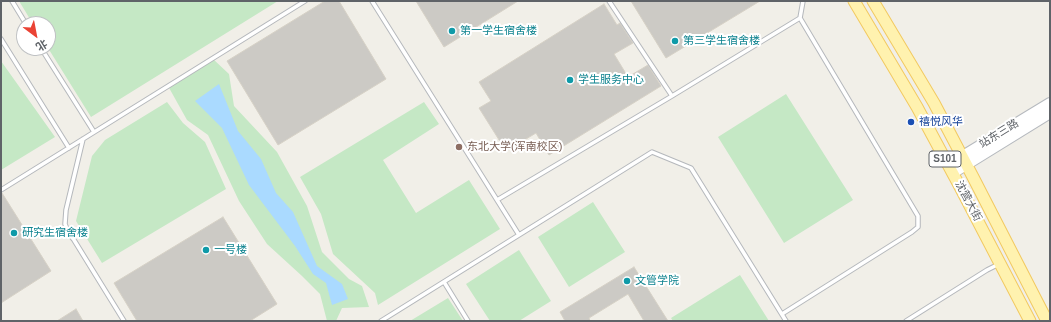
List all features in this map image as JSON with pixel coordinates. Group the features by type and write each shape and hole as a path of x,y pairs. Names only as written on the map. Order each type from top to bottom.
{"main road":[{"name":"沈营大街","path":"854,1 917,107 1030,321"},
{"name":"沈营大街","path":"873,1 934,103 1047,321"}],"street":[{"name":"站东三路","path":"951,169 1050,103"},
{"name":"站东三路","path":"964,161 1050,113"}],"lane":[{"path":"12,1 21,16"},
{"path":"1,190 305,1"},
{"path":"372,1 519,235"},
{"path":"609,1 672,96"},
{"path":"782,314 918,227 918,216 800,18 802,1"},
{"path":"497,200 800,18"},
{"path":"1,39 69,148"},
{"path":"46,56 94,132"},
{"path":"83,139 66,210 65,224 69,234 124,321"},
{"path":"381,321 652,152 691,168 786,321"},
{"path":"906,321 1000,263"},
{"path":"444,282 468,321"}],"green space":[{"path":"19,1 278,1 91,117 53,56 56,56 56,16 28,16"},
{"path":"213,59 229,74 234,106 277,152 307,206 322,252 349,279 362,286 369,307 342,308 336,321 327,321 320,294 267,244 239,201 208,135 187,120 168,86"},
{"path":"1,61 55,137 1,170"},
{"path":"786,94 853,200 784,243 718,137"},
{"path":"167,102 183,123 205,142 226,189 102,263 76,221 92,156 105,140"},
{"path":"424,102 439,124 383,160 416,213 469,180 500,229 378,305 375,293 333,254 321,214 300,177"},
{"path":"593,202 625,252 569,287 538,237"},
{"path":"519,250 551,301 519,321 490,321 466,284"},
{"path":"740,275 769,321 673,321 671,318"},
{"path":"448,298 463,321 410,321"}],"water":[{"path":"219,84 238,131 261,159 276,193 293,212 317,266 342,284 348,299 332,305 326,283 313,274 295,246 249,185 222,128 195,101"}],"building":[{"path":"325,1 339,1 386,79 278,145 227,61"},
{"name":"第一学生宿舍楼","path":"416,1 518,1 444,47"},
{"name":"第三学生宿舍楼","path":"631,1 760,1 666,58"},
{"name":"学生服务中心","path":"604,4 617,25 620,23 633,43 614,54 628,77 648,65 661,86 549,155 536,133 506,151 479,108 491,101 479,82"},
{"name":"研究生宿舍楼","path":"1,193 51,271 1,303"},
{"name":"一号楼","path":"223,217 277,304 250,321 137,321 114,283"},
{"name":"文管学院","path":"634,267 668,321 644,321 628,294 589,318 590,321 565,321 560,312"},
{"path":"76,309 83,321 57,321"}],"place":[{"name":"第一学生宿舍楼","path":"452,31"},
{"name":"第三学生宿舍楼","path":"675,41"},
{"name":"学生服务中心","path":"570,80"},
{"name":"禧悦风华","path":"911,122"},
{"name":"东北大学(浑南校区)","path":"459,147"},
{"name":"研究生宿舍楼","path":"14,233"},
{"name":"一号楼","path":"206,250"},
{"name":"文管学院","path":"627,281"}]}
